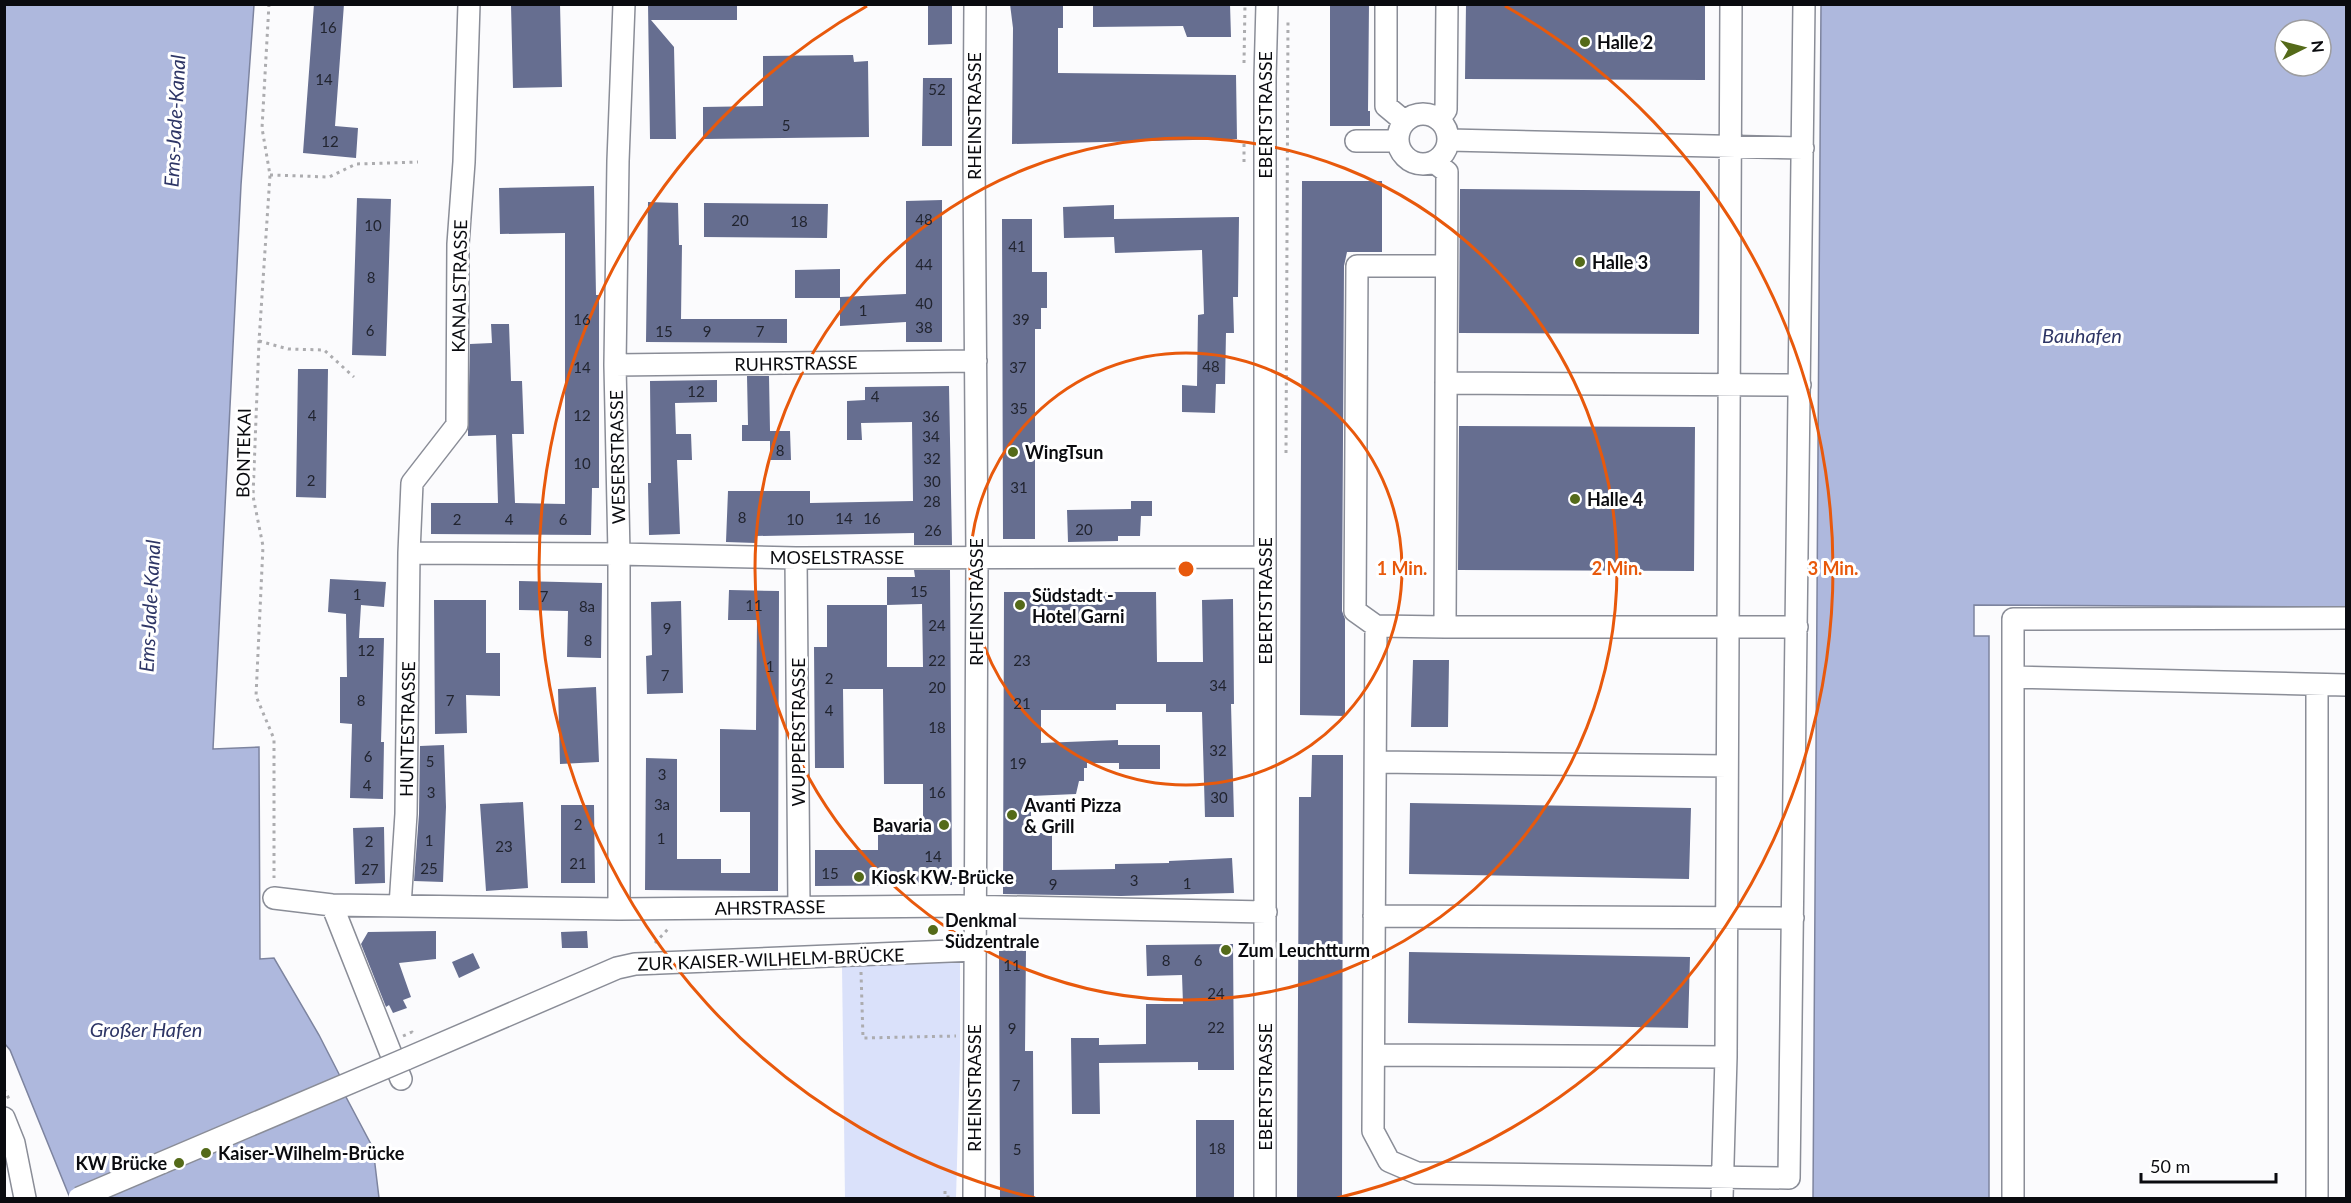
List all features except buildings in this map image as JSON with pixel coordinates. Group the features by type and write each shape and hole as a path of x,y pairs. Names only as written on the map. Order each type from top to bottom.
{"street":[{"name":"KANALSTRASSE","path":"409,553 412,483 457,424 458,244 464,162 469,4"},
{"name":"WESERSTRASSE","path":"619,909 619,554 615,365 624,4"},
{"name":"RHEINSTRASSE","path":"966,1198 975,951 977,557 975,4"},
{"name":"EBERTSTRASSE","path":"1265,1198 1265,78 1267,4"},
{"path":"1386,4 1386,106 1404,121"},
{"path":"1439,119 1446,110 1447,4"},
{"path":"1722,1198 1726,1057 1731,4"},
{"path":"1377,626 1373,1131 1389,1161 1417,1173 1789,1178 1804,4"},
{"path":"1425,113 1439,119 1446,128 1449,140 1444,153 1434,162 1418,164 1404,156 1398,141 1400,127 1404,121 1425,113"},
{"path":"1449,140 1803,148"},
{"path":"1356,141 1398,141"},
{"path":"1434,162 1447,172 1445,627"},
{"path":"1446,266 1357,266 1355,612 1377,626 1797,627"},
{"name":"RUHRSTRASSE","path":"615,365 976,360"},
{"path":"1446,383 1800,385"},
{"name":"MOSELSTRASSE","path":"409,553 796,558 1265,557"},
{"name":"HUNTESTRASSE","path":"400,906 406,814 409,553"},
{"name":"WUPPERSTRASSE","path":"796,558 799,906"},
{"path":"2013,1198 2013,619 2346,618"},
{"path":"2013,676 2346,685"},
{"path":"2317,1198 2318,685"},
{"path":"1376,762 1727,766"},
{"name":"AHRSTRASSE","path":"274,898 332,905 400,906 619,909 799,906 974,907 1266,912"},
{"path":"79,1198 404,1069 332,905"},
{"path":"1374,916 1793,918"},
{"name":"ZUR KAISER-WILHELM-BRÜCKE","path":"404,1069 617,968 635,964 975,951"},
{"path":"1374,1055 1726,1057"},
{"path":"4,1118 14,1143 25,1198"}],"path":[{"name":"BONTEKAI","path":"270,4 262,128 270,175 259,341 253,496 263,546 256,696 274,739 274,898"},
{"path":"270,175 329,177 357,164 418,162"},
{"path":"259,341 288,349 324,350 354,377"},
{"path":"861,967 863,1038 958,1035"},
{"path":"945,1191 945,1197 966,1198"}],"shaded area":[{"path":"960,960 956,1198 845,1198 842,966"}],"water":[{"name":"Großer Hafen","path":"4,5 254,5 241,185 213,749 259,747 260,959 274,958 319,1035 342,1080 346,1097 373,1148 379,1198 70,1198 10,1050 5,1044"},
{"name":"Bauhafen","path":"1821,5 2346,5 2346,607 1974,605 1974,636 1989,636 1989,1198 1813,1198"}],"place":[{"name":"Halle 2","path":"1585,42"},
{"name":"Halle 3","path":"1580,262"},
{"name":"WingTsun","path":"1013,452"},
{"name":"Halle 4","path":"1575,499"},
{"name":"Südstadt - Hotel Garni","path":"1020,605"},
{"name":"Avanti Pizza & Grill","path":"1012,815"},
{"name":"Bavaria","path":"944,825"},
{"name":"Kiosk KW-Brücke","path":"859,877"},
{"name":"Denkmal Südzentrale","path":"933,930"},
{"name":"Zum Leuchtturm","path":"1226,950"},
{"name":"Kaiser-Wilhelm-Brücke","path":"206,1153"},
{"name":"KW Brücke","path":"179,1163"}],"water label":[{"name":"Ems-Jade-Kanal","path":"174,121"},
{"name":"Ems-Jade-Kanal","path":"149,606"}]}
